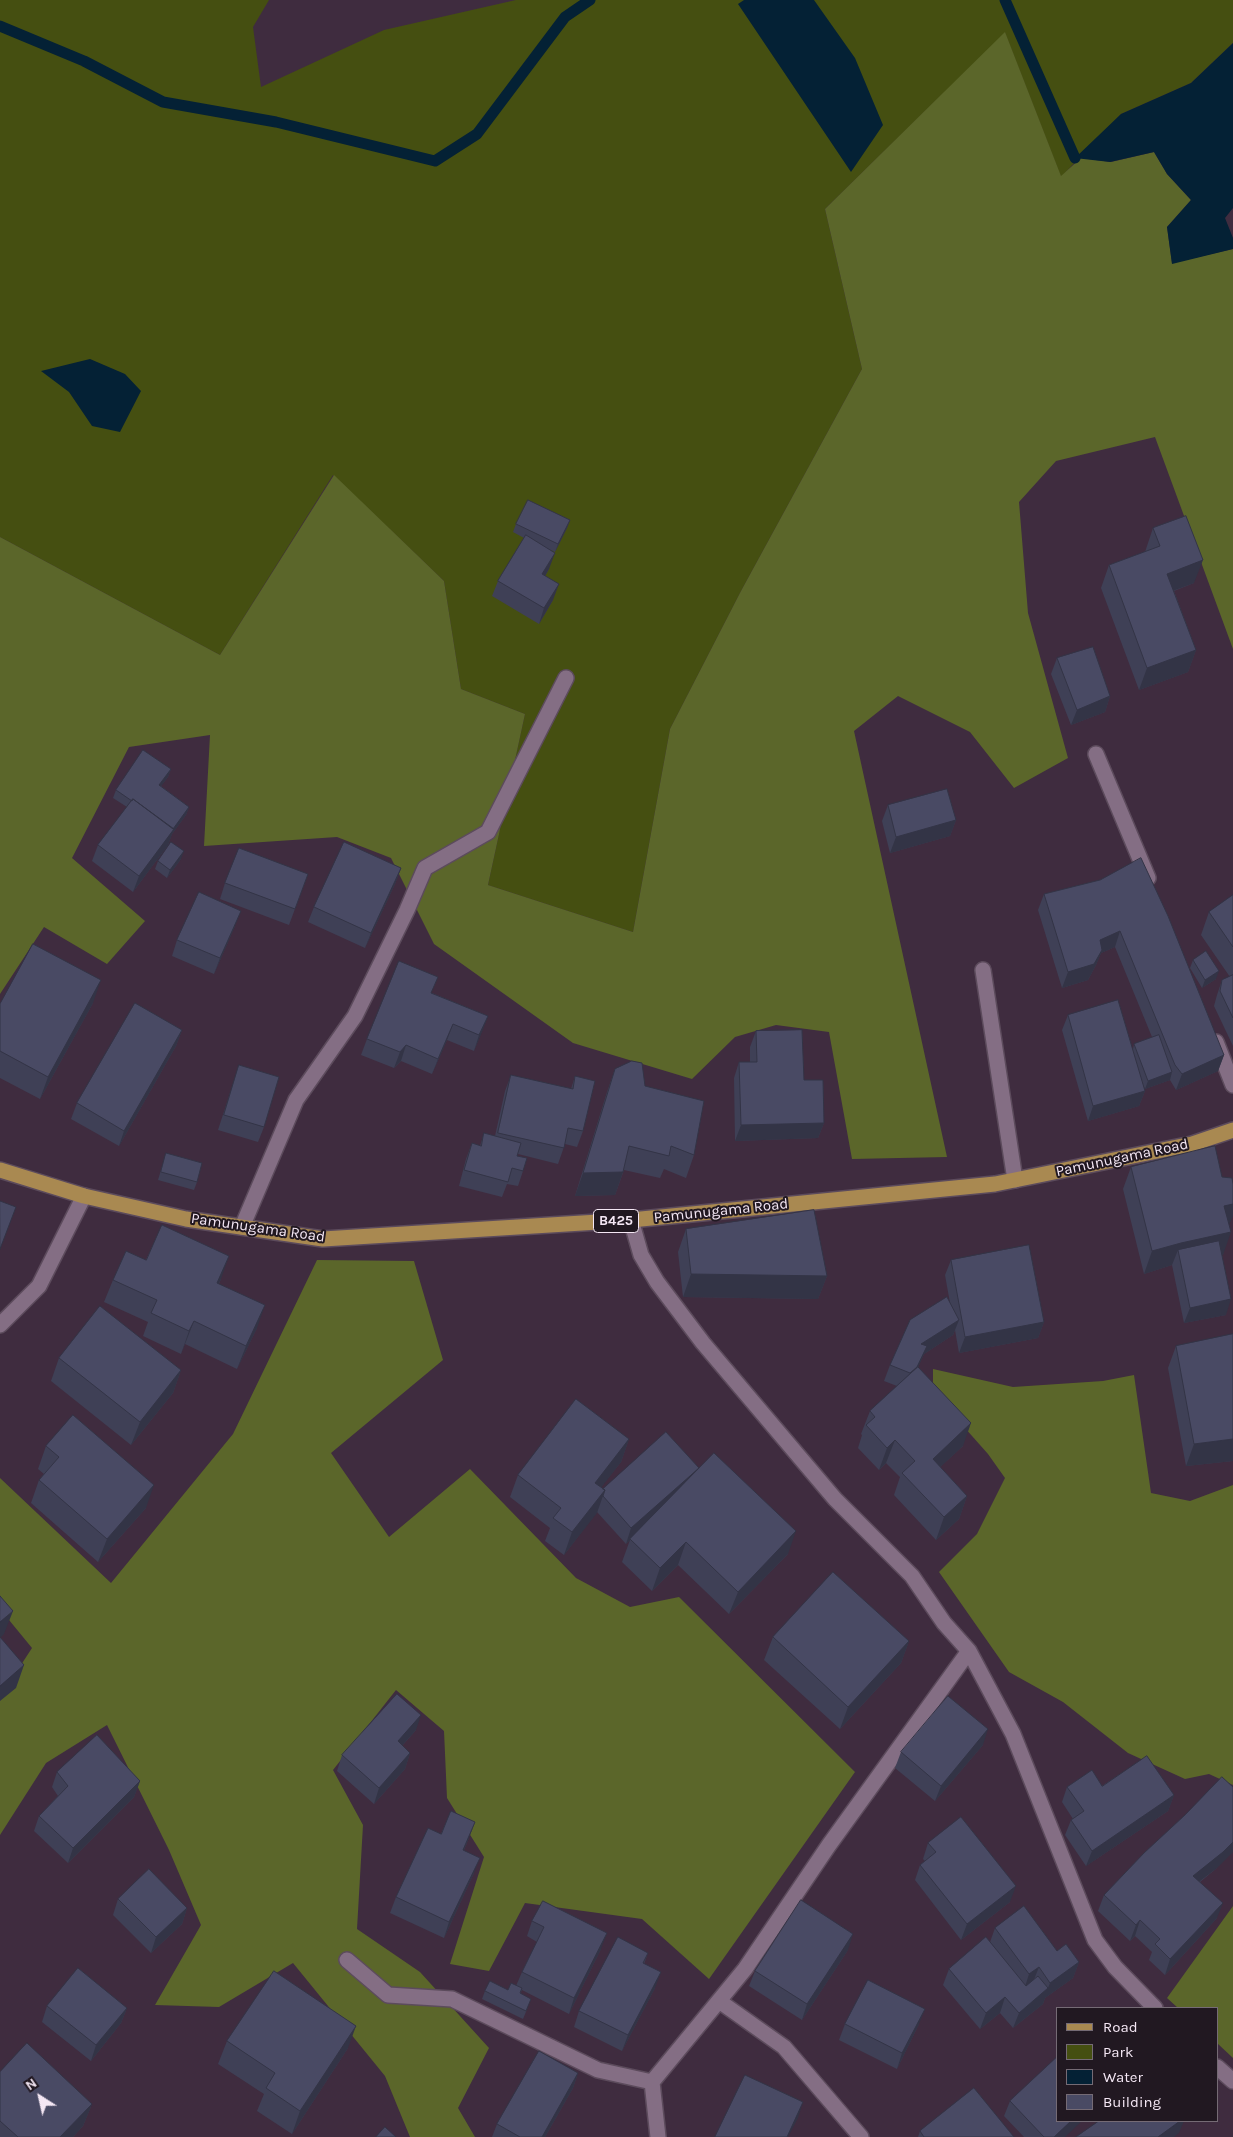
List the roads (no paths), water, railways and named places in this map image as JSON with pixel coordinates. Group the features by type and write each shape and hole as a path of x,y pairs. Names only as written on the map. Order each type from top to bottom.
{"main road":[{"name":"Pamunugama Road","path":"0,1170 84,1196 186,1219 323,1239 631,1220 995,1184 1192,1144 1233,1130"}],"street":[{"path":"242,1227 296,1100 355,1016 425,868 488,832 566,678"},
{"path":"1096,754 1153,891"},
{"path":"983,970 1015,1180"},
{"path":"1210,1029 1233,1085"},
{"path":"0,1325 39,1286 84,1196"},
{"path":"631,1220 641,1255 657,1282 703,1343 835,1498 912,1576 944,1623 969,1651 1013,1734 1095,1940 1114,1967 1154,2007"},
{"path":"658,2137 652,2082 745,1969 829,1845 969,1651"},
{"path":"346,1960 388,1995 452,1999 598,2070 652,2082"},
{"path":"719,2001 784,2047 861,2137"},
{"path":"1218,2068 1233,2081"}],"water":[{"path":"744,0 814,0 855,58 883,125 851,172 738,4"},
{"path":"1233,43 1233,208 1225,218 1233,238 1233,249 1172,264 1167,227 1191,200 1167,174 1154,152 1110,162 1075,158 1121,114 1191,83"},
{"path":"90,359 125,374 141,391 120,432 92,426 69,392 41,371"}],"waterway":[{"path":"0,26 84,61 163,102 276,122 435,161 477,134 565,17 590,0"},
{"path":"1005,0 1075,158"}]}
